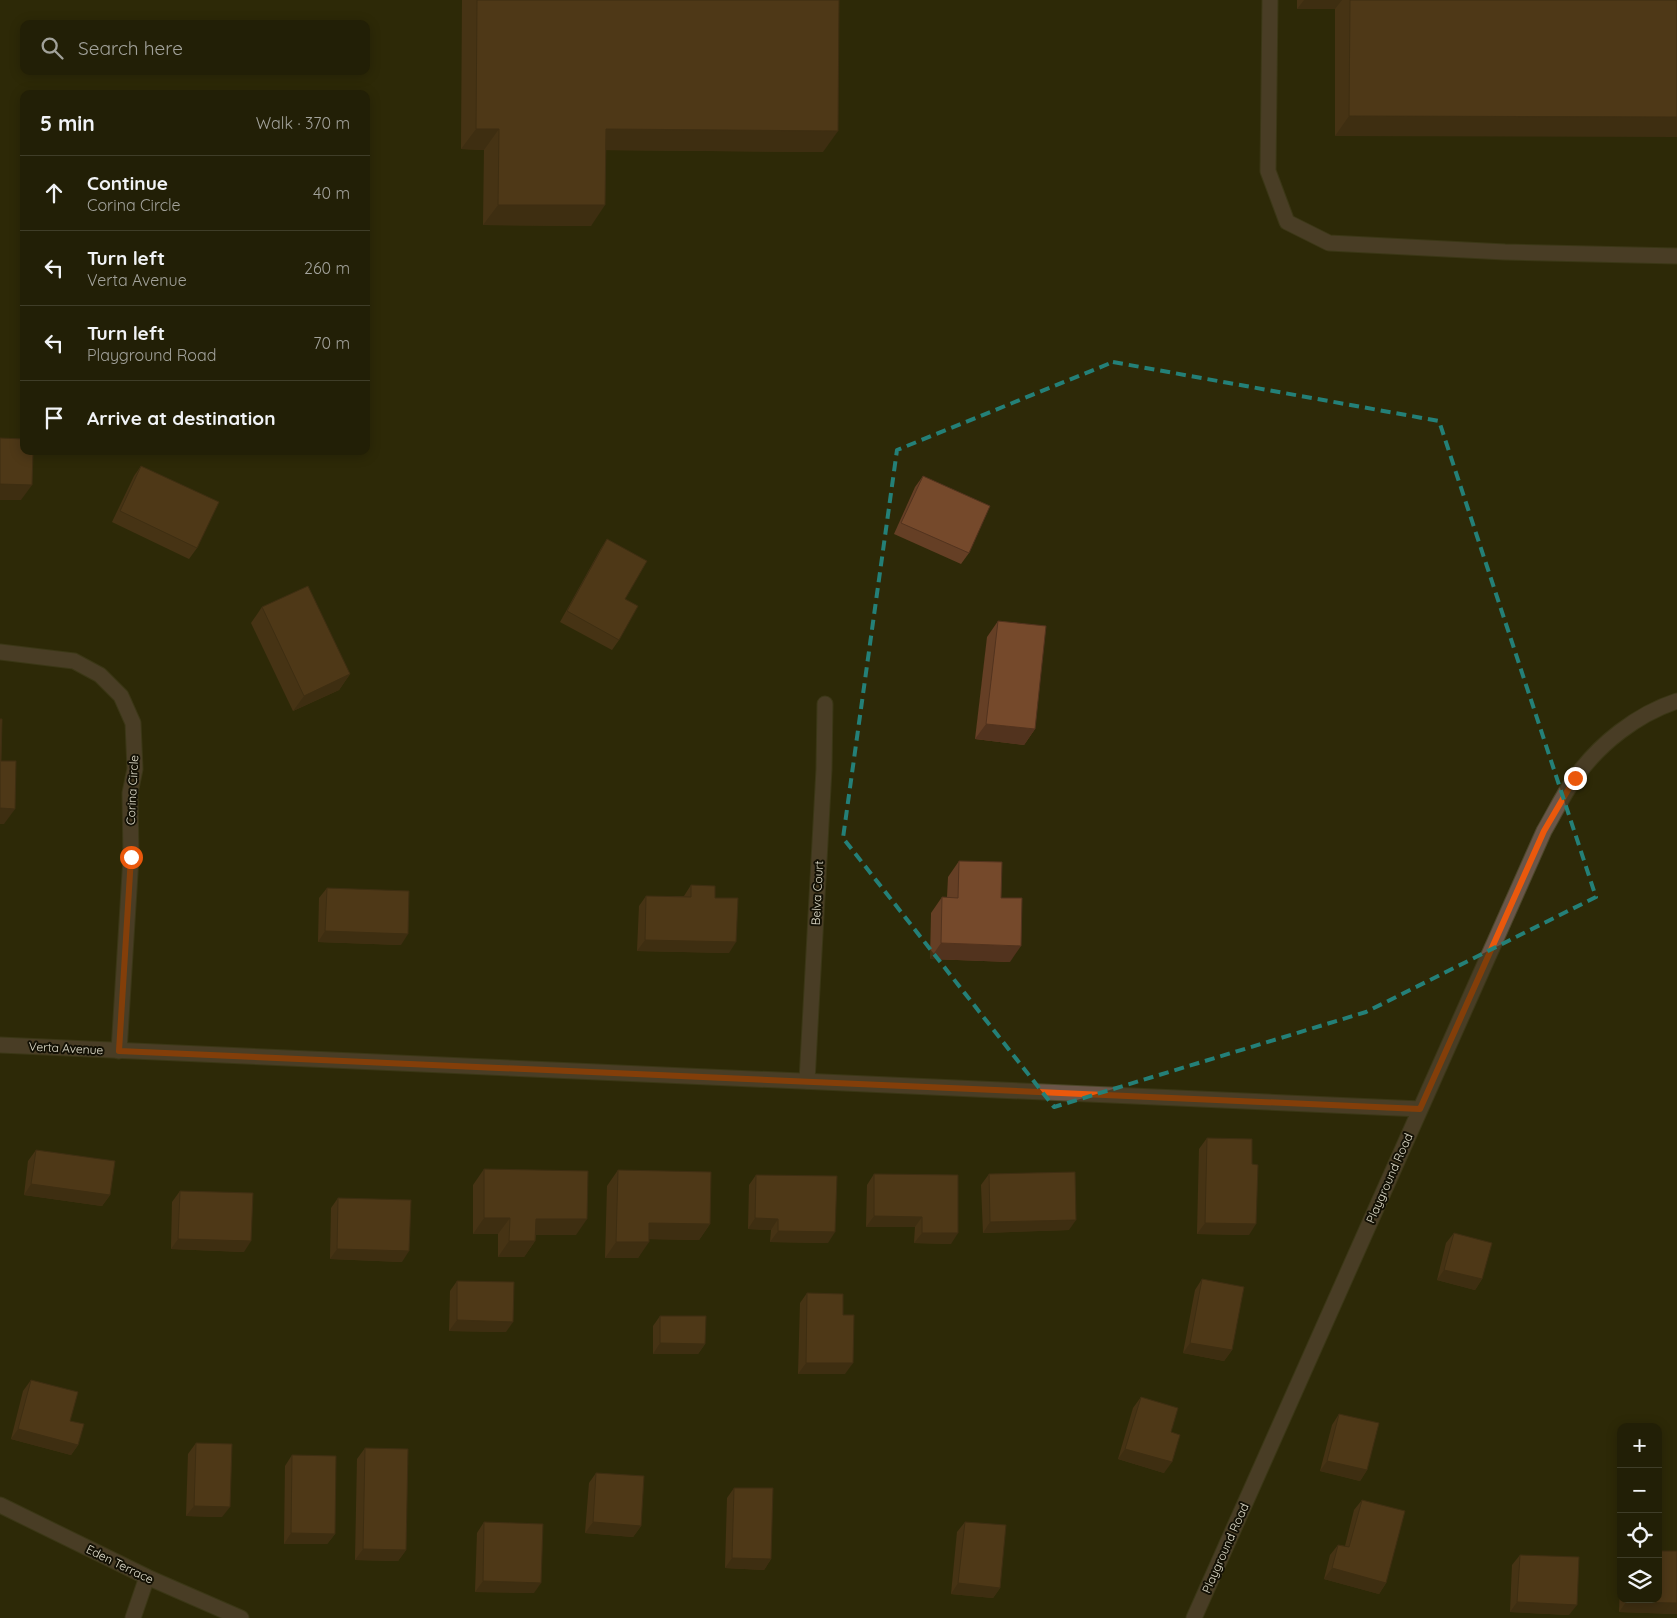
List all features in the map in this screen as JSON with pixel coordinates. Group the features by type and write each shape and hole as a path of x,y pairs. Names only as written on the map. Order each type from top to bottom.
{"street":[{"path":"1270,0 1268,171 1286,222 1329,243 1504,252 1677,256"},
{"name":"Corina Circle","path":"0,652 74,661 100,675 122,696 133,723 135,770 130,793 131,857 119,1051"},
{"name":"Playground Road","path":"1194,1618 1544,831 1575,778 1600,748 1635,721 1677,701"},
{"name":"Belva Court","path":"807,1081 824,769 825,704"},
{"name":"Verta Avenue","path":"0,1045 1420,1109"},
{"name":"Eden Terrace","path":"0,1505 147,1577 241,1618"},
{"path":"133,1618 147,1577"}],"highlighted area":[{"path":"1113,362 1439,421 1596,897 1366,1012 1054,1107 843,838 897,450"}],"building":[{"path":"477,0 839,0 838,131 606,129 605,205 498,205 499,129 476,129"},
{"path":"1350,0 1677,0 1677,117 1349,116"},
{"path":"0,438 20,439 20,455 33,455 32,485 0,484"},
{"path":"141,466 219,502 197,548 120,511"},
{"path":"923,476 990,506 969,553 901,523"},
{"path":"607,539 647,561 625,599 638,606 619,640 567,611"},
{"path":"308,586 350,674 304,696 262,607"},
{"path":"998,621 1046,626 1035,729 986,724"},
{"path":"0,719 2,719 1,761 16,761 15,809 0,808"},
{"path":"959,861 1002,862 1001,898 1022,898 1021,946 941,943 942,897 958,898"},
{"path":"691,885 715,886 715,898 738,898 736,942 645,940 646,896 691,897"},
{"path":"327,888 409,891 408,934 325,931"},
{"path":"1207,1138 1252,1139 1252,1164 1258,1165 1256,1224 1205,1223"},
{"path":"36,1150 115,1161 110,1195 31,1184"},
{"path":"484,1169 588,1171 587,1219 536,1219 535,1241 509,1241 510,1218 484,1218"},
{"path":"618,1170 711,1172 710,1224 649,1223 649,1242 616,1242"},
{"path":"1075,1172 1076,1220 990,1222 989,1174"},
{"path":"874,1174 958,1175 958,1233 922,1233 922,1217 874,1216"},
{"path":"756,1175 837,1176 835,1232 778,1231 778,1219 755,1218"},
{"path":"180,1191 253,1193 251,1241 178,1239"},
{"path":"338,1198 411,1200 409,1251 337,1249"},
{"path":"1454,1233 1492,1243 1482,1279 1444,1270"},
{"path":"1202,1279 1244,1287 1232,1350 1190,1343"},
{"path":"457,1281 514,1282 513,1322 457,1320"},
{"path":"807,1293 843,1294 843,1315 854,1315 853,1363 806,1363"},
{"path":"660,1316 706,1316 705,1344 660,1343"},
{"path":"31,1380 78,1392 70,1421 84,1424 78,1445 18,1429"},
{"path":"1141,1397 1178,1408 1171,1432 1180,1435 1172,1462 1125,1449"},
{"path":"1339,1414 1379,1423 1367,1470 1327,1461"},
{"path":"196,1443 232,1444 230,1507 194,1506"},
{"path":"365,1448 408,1449 406,1550 363,1549"},
{"path":"292,1455 336,1456 335,1534 291,1533"},
{"path":"596,1473 644,1476 641,1526 593,1522"},
{"path":"734,1488 773,1488 771,1559 732,1558"},
{"path":"1362,1500 1405,1511 1386,1583 1332,1568 1338,1545 1349,1547"},
{"path":"484,1522 543,1524 541,1583 483,1581"},
{"path":"965,1522 1006,1525 1000,1588 958,1583"},
{"path":"1662,1551 1677,1551 1677,1603 1662,1603"},
{"path":"1520,1555 1579,1557 1577,1605 1517,1602"}],"route":[{"path":"131,857 119,1051 1420,1109 1544,831 1575,778"}]}
